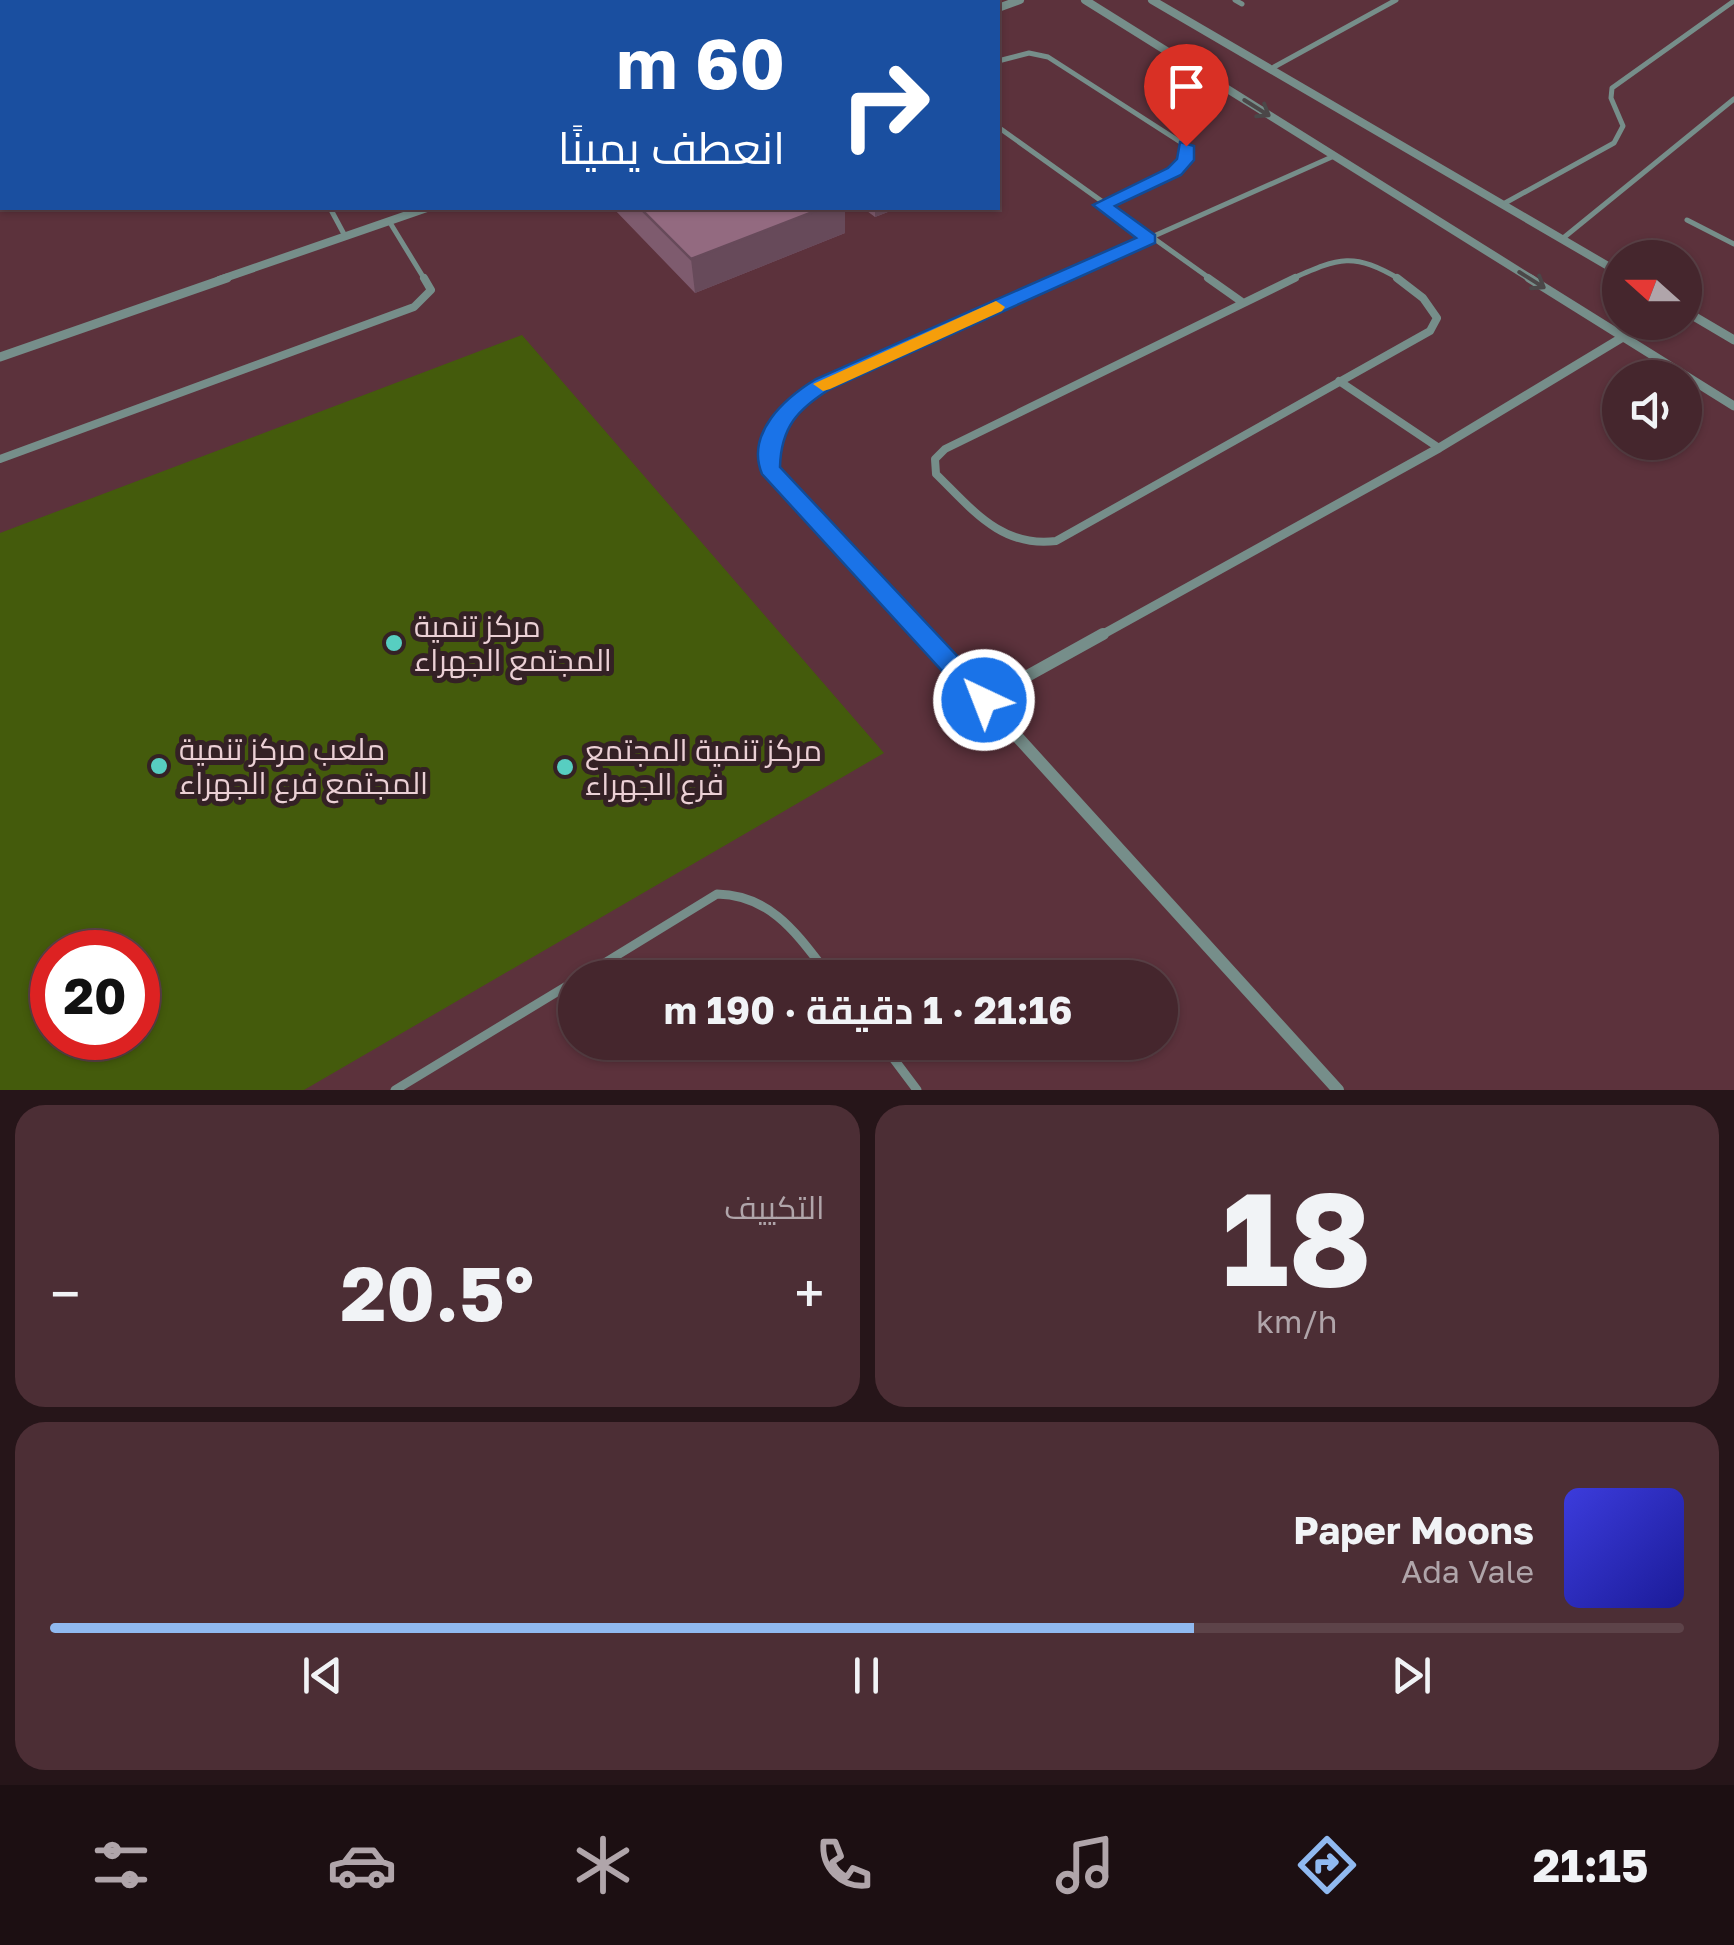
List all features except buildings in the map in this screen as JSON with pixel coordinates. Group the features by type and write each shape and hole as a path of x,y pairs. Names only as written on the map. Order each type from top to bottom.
{"street":[{"path":"1085,0 1602,324"},
{"path":"1152,0 1274,67 1602,262"},
{"path":"0,356 421,210"},
{"path":"1702,321 1734,340"},
{"path":"1338,1090 984,700 1439,448 1618,340"},
{"path":"1628,340 1734,406"}],"lane":[{"path":"1274,67 1396,0"},
{"path":"1505,202 1614,142 1623,126 1611,98 1612,88 1734,1"},
{"path":"1000,60 1029,53 1048,57 1186,146 1185,160 1174,171 1102,205"},
{"path":"1562,239 1734,100"},
{"path":"1000,128 1242,302"},
{"path":"984,700 770,468 770,444 780,420 798,400 823,384 1334,156"},
{"path":"331,210 345,236"},
{"path":"1686,220 1734,244"},
{"path":"0,459 414,307 431,290 389,221"},
{"path":"1354,258 1372,264 1431,303 1437,318 1430,331 1056,541 1034,547 1011,543 936,474 935,459 945,449 1242,302 1336,259 1354,258"},
{"path":"1339,381 1439,448"},
{"path":"609,960 717,894 739,892 775,910 815,960"},
{"path":"396,1090 558,991"},
{"path":"894,1060 917,1090"}],"green space":[{"name":"مركز تنمية المجتمع الجهراء","path":"522,335 884,753 304,1090 0,1090 0,533"}],"slow traffic":[{"path":"823,384 996,307"}],"place":[{"name":"مركز تنمية المجتمع الجهراء","path":"394,643"},
{"name":"ملعب مركز تنمية المجتمع فرع الجهراء","path":"159,766"},
{"name":"مركز تنمية المجتمع فرع الجهراء","path":"565,767"}],"route":[{"path":"984,700 770,468 770,444 780,420 798,400 823,384 1149,239 1102,205 1174,171 1185,160 1186,146"}]}
